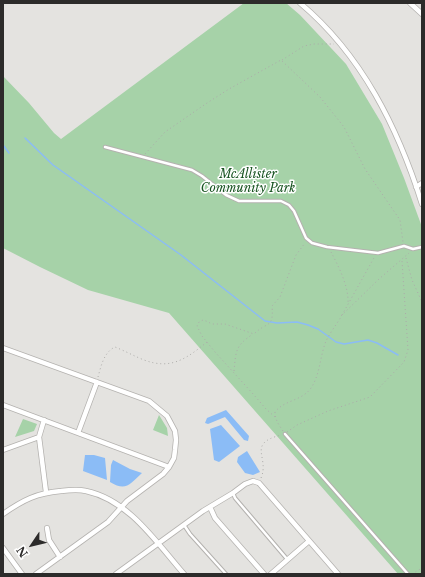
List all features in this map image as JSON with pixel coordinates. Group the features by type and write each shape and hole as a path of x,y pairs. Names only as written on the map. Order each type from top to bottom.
{"street":[{"path":"300,3 322,23 341,45 381,104 399,141 422,204"},
{"path":"410,3 422,14"},
{"path":"416,187 422,183"},
{"path":"3,348 149,401 167,416 175,431 176,440 174,458 163,474 131,498 108,522 36,574"},
{"path":"78,433 97,382"},
{"path":"3,405 169,467"},
{"path":"44,420 39,437 46,492"},
{"path":"3,450 39,437"},
{"path":"116,574 210,507 249,482 259,483 338,574"},
{"path":"3,514 25,499 46,492 85,490 99,495 121,507 144,528 184,574"},
{"path":"210,507 215,518 264,574"},
{"path":"47,528 49,540 60,557"},
{"path":"271,574 309,541"},
{"path":"3,548 22,574"}],"lane":[{"path":"105,147 192,170 226,195 239,201 281,201 289,205 294,211 306,238 312,243 328,247 377,252 388,251 404,246 413,249 422,247"},
{"path":"285,434 408,574"},
{"path":"233,493 235,498 287,559"},
{"path":"184,525 190,534 226,574"}],"path":[{"path":"142,157 165,132 176,124 229,89 304,46 314,44 341,45"},
{"path":"281,60 320,97 344,126 366,169 400,220 403,242 413,249 341,316"},
{"path":"234,373 235,359 239,346 242,342 270,323 273,316 272,306 280,297 296,255 308,240"},
{"path":"328,247 345,286 348,296 348,304"},
{"path":"275,417 275,412 278,408 298,398 310,389 316,379 327,340 377,252"},
{"path":"406,257 412,280 422,302"},
{"path":"259,483 263,471 261,448 263,443 271,437 285,434 297,425 370,397 404,362 408,350 402,260"},
{"path":"254,334 225,324 212,324 203,320 199,322 197,326 202,336 215,352 275,417 285,434"},
{"path":"97,382 97,378 104,360 111,349 115,347 144,360 160,364 174,363 207,342"},
{"path":"412,574 422,568"}],"green space":[{"name":"McAllister Community Park","path":"244,3 286,3 300,15 346,64 382,124 422,227 422,574 398,574 169,313 88,290 3,248 3,76 61,139"},
{"path":"159,415 167,428 168,436 153,430"},
{"path":"23,419 37,424 34,431 15,437"}],"water":[{"path":"226,410 249,436 248,441 244,440 225,417 208,424 205,423 207,418"},
{"path":"221,425 240,446 219,462 214,460 210,429"},
{"path":"247,451 260,472 253,475 245,473 237,462 238,457"},
{"path":"85,455 94,455 105,458 107,480 83,471"},
{"path":"113,460 130,469 142,473 128,485 115,485 110,482 111,465"}],"waterway":[{"path":"25,138 53,165 181,255 265,321 277,323 297,322 308,325 318,329 336,342 344,344 368,340 377,343 398,355"},
{"path":"3,145 9,153"}]}
